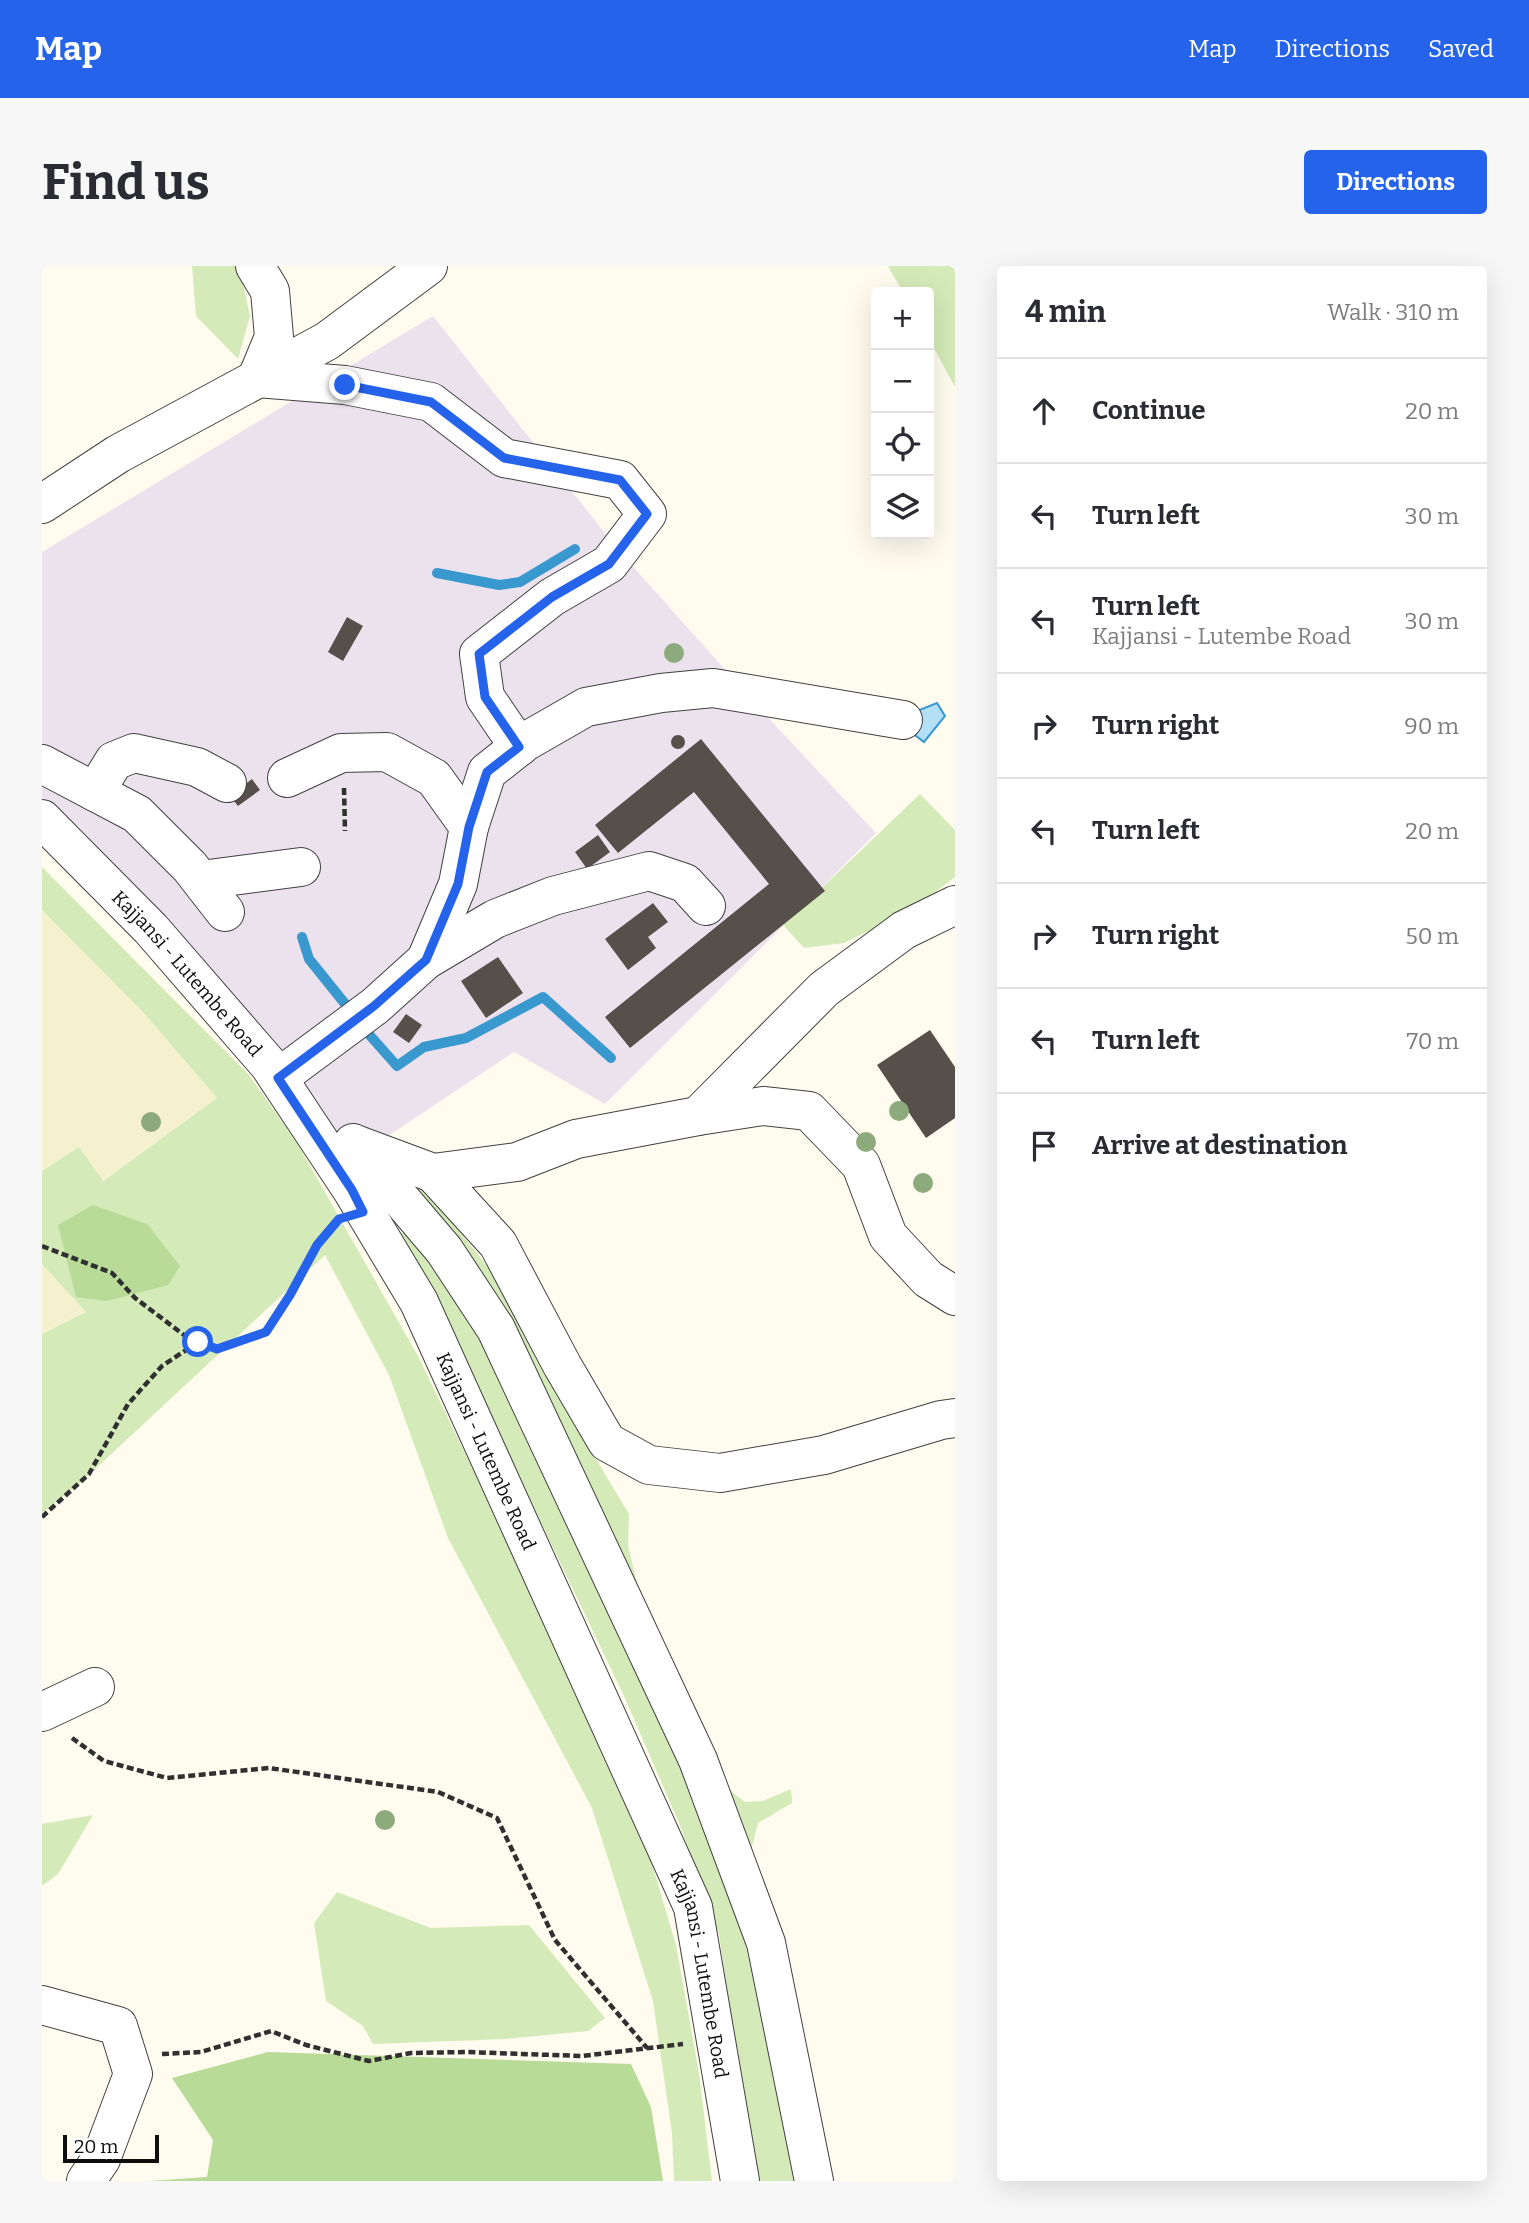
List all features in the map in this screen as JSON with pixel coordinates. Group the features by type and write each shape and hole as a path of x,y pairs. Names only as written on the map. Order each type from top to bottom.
{"street":[{"path":"256,266 270,291 274,337 257,378"},
{"path":"42,504 118,454 327,341 428,266"},
{"path":"257,378 345,385 431,402 504,458 620,480 647,514 609,564 552,597 479,654 485,697 519,747"},
{"path":"426,960 458,884 469,827 487,772 519,747 586,707 661,693 713,688 903,720"},
{"path":"287,778 341,753 387,752 434,778 469,827"},
{"path":"95,792 114,761 134,753 197,767 227,783"},
{"path":"42,764 137,814 201,880 225,912"},
{"name":"Kajjansi - Lutembe Road","path":"42,818 151,929 269,1065 352,1190 419,1302 693,1906 740,2181"},
{"path":"201,880 301,867"},
{"path":"278,1078 374,1006 426,960 495,919 553,896 649,871 685,883 706,906"},
{"path":"698,1116 824,989 904,930 955,905"},
{"path":"433,1173 517,1161 576,1139 698,1116 763,1106 809,1111 861,1165 888,1236 928,1279 955,1296"},
{"path":"312,1131 353,1143 433,1173 498,1244 562,1365 607,1442 649,1465 720,1474 824,1455 941,1420 955,1419"},
{"path":"353,1143 444,1250 496,1329 698,1760 766,1943 814,2181"},
{"path":"52,1721 95,1686"},
{"path":"42,2005 118,2026 133,2074 101,2160 86,2181"}],"path":[{"path":"42,1246 112,1273 135,1298 188,1338 217,1349 266,1332 317,1245 339,1219 363,1212"},
{"path":"42,1517 89,1474 128,1404 162,1366 198,1342"},
{"path":"52,1721 104,1762 167,1778 269,1768 438,1792 497,1818 555,1940 647,2048"},
{"path":"127,2055 201,2052 271,2031 306,2045 369,2061 411,2053 582,2056 715,2040"}],"shaded area":[{"path":"433,316 620,552 876,833 605,1104 514,1052 349,1162 320,1108 243,1006 79,827 42,798 42,552"},
{"path":"42,910 143,1012 217,1098 102,1181 79,1147 42,1171"},
{"path":"42,1264 86,1312 42,1334"}],"green space":[{"path":"192,266 239,266 250,316 238,359 196,316"},
{"path":"888,266 955,266 955,387 934,348 934,287 900,287"},
{"path":"920,794 955,830 955,877 913,909 844,943 804,948 783,925"},
{"path":"42,867 249,1075 297,1143 418,1356 479,1482 652,1864 676,1945 699,2073 712,2181 674,2181 672,2133 653,2001 592,1808 448,1538 389,1375 325,1255 78,1485 42,1513 42,1334 86,1312 42,1264 42,1171 79,1147 103,1181 217,1098 143,1012 42,910"},
{"path":"413,1178 436,1202 507,1291 563,1404 629,1514 628,1546 644,1611 416,1200"},
{"path":"93,1205 147,1224 180,1266 168,1285 107,1301 76,1297 58,1225"},
{"path":"403,1232 472,1312 660,1718 730,1884 759,1999 799,2181 755,2181 719,1934 679,1823 624,1696 445,1322 397,1240"},
{"path":"720,1783 745,1802 763,1801 791,1789 792,1803 758,1823 751,1850"},
{"path":"93,1815 58,1874 42,1886 42,1824"},
{"path":"337,1892 431,1928 529,1925 605,2018 588,2031 506,2039 373,2044 363,2026 326,2001 314,1923"},
{"path":"268,2052 631,2064 651,2107 663,2181 149,2181 207,2177 213,2140 172,2078"}],"water":[{"path":"937,703 945,716 924,742 911,732 917,711"}],"building":[{"path":"347,617 363,626 343,661 328,652"},
{"path":"675,735 681,735 685,742 681,749 675,749 671,745 671,739"},
{"path":"701,739 825,891 630,1048 605,1017 769,884 694,792 618,853 595,825"},
{"path":"252,779 260,790 238,806 230,796"},
{"path":"598,835 610,852 587,869 575,852"},
{"path":"653,903 668,922 648,937 656,948 628,970 605,939"},
{"path":"498,957 523,993 486,1018 461,981"},
{"path":"406,1014 422,1025 409,1043 393,1032"},
{"path":"930,1030 955,1067 955,1118 926,1138 877,1065"}],"waterway":[{"path":"437,573 499,585 520,582 575,549"},
{"path":"302,937 309,959 346,1005"},
{"path":"366,1031 397,1066 424,1047 466,1038 543,997 611,1058"}],"route":[{"path":"198,1342 217,1349 266,1332 317,1245 339,1219 363,1212 352,1190 278,1078 374,1006 426,960 458,884 469,827 487,772 519,747 485,697 479,654 552,597 609,564 647,514 620,480 504,458 431,402 345,385"}]}
